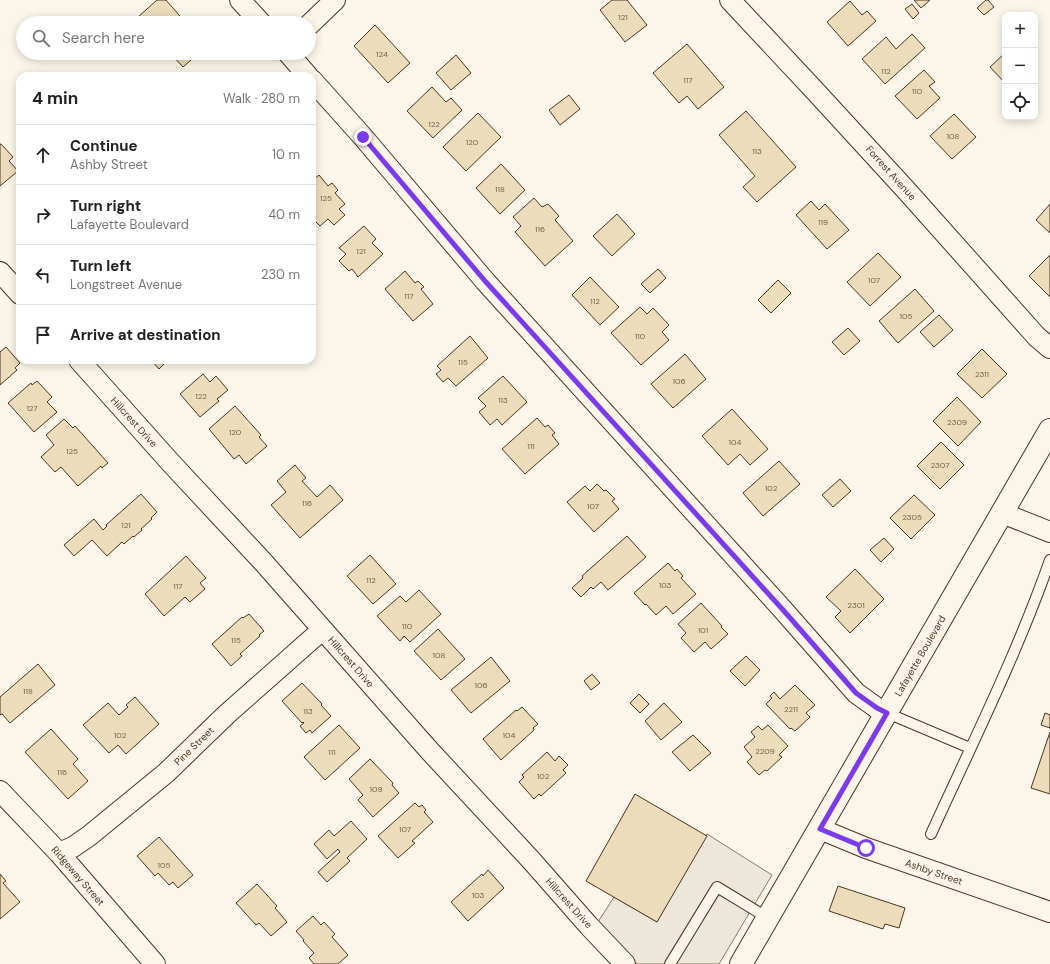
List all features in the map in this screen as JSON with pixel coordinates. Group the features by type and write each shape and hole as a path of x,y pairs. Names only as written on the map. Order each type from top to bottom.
{"main road":[{"name":"Lafayette Boulevard","path":"741,964 1050,430"}],"street":[{"path":"240,0 255,16"},
{"path":"316,18 335,0"},
{"name":"Forrest Avenue","path":"730,0 906,190 1037,337 1050,348"},
{"path":"294,60 305,72"},
{"path":"316,84 363,137 485,281 784,611 856,693 877,708 887,713"},
{"path":"0,272 16,290"},
{"name":"Hillcrest Drive","path":"83,364 170,462 264,563 428,749 625,964"},
{"path":"1002,513 1050,532"},
{"name":"Pine Street","path":"59,853 90,836 166,773 227,714 322,630"},
{"name":"Ridgeway Street","path":"0,790 59,853 155,964"},
{"name":"Ashby Street","path":"820,829 866,848 1050,912"}],"lane":[{"path":"931,834 1007,668 1036,598 1047,579 1050,560"},
{"path":"887,713 970,748"},
{"path":"670,964 717,887 768,918"}],"shaded area":[{"path":"707,834 772,875 719,964 637,964 598,922 614,897 657,922"}],"building":[{"path":"157,0 166,0 180,16 139,16"},
{"path":"612,0 627,0 647,25 625,42 600,10"},
{"path":"914,0 930,0 921,8"},
{"path":"988,0 994,7 984,15 977,8"},
{"path":"850,1 862,15 867,11 876,21 848,46 827,22"},
{"path":"912,4 919,13 913,19 905,9"},
{"path":"375,25 410,63 388,83 354,46"},
{"path":"912,34 925,48 885,84 862,59 886,37 896,49"},
{"path":"687,44 724,87 698,109 687,96 679,103 653,73"},
{"path":"456,55 471,73 451,90 436,73"},
{"path":"1002,56 1002,80 990,67"},
{"path":"176,60 191,60 183,67"},
{"path":"924,70 935,82 929,86 940,98 917,119 895,96"},
{"path":"432,87 446,102 451,98 462,110 433,138 407,111"},
{"path":"569,95 580,109 560,125 549,110"},
{"path":"746,111 796,167 757,202 743,187 755,176 719,135"},
{"path":"478,113 501,137 466,171 443,147"},
{"path":"954,114 976,137 952,159 930,136"},
{"path":"1,144 13,157 9,161 16,169 16,173 0,186"},
{"path":"501,164 525,190 500,214 476,188"},
{"path":"319,175 328,186 332,183 338,190 335,193 345,204 339,209 345,215 334,225 328,219 320,226 316,222 316,178"},
{"path":"534,198 542,207 548,204 559,216 555,220 573,241 545,266 515,232 521,226 513,217"},
{"path":"811,201 819,210 825,204 849,230 827,249 796,215"},
{"path":"1050,204 1050,233 1036,220"},
{"path":"617,214 635,234 612,256 593,236"},
{"path":"364,226 376,239 372,243 383,254 358,277 352,269 349,271 339,261 346,254 339,248"},
{"path":"878,253 901,277 870,306 847,282"},
{"path":"1050,255 1050,297 1029,276"},
{"path":"658,269 666,278 650,293 641,284"},
{"path":"405,271 415,283 418,281 424,287 421,289 433,304 413,321 385,289"},
{"path":"590,277 619,307 600,325 572,295"},
{"path":"778,280 791,293 771,313 758,300"},
{"path":"915,289 934,311 898,343 879,321"},
{"path":"640,307 647,314 653,308 669,325 662,332 669,340 641,365 611,333"},
{"path":"939,315 953,330 934,347 920,332"},
{"path":"848,328 860,341 844,355 832,342"},
{"path":"470,336 488,358 456,386 448,378 443,382 436,374 441,370 437,366"},
{"path":"6,347 16,358 16,364 19,364 15,368 17,370 0,385 0,352"},
{"path":"982,349 1007,374 982,398 957,374"},
{"path":"685,354 706,379 673,408 651,384"},
{"path":"155,364 164,364 159,369"},
{"path":"203,374 210,382 216,376 228,390 217,399 219,401 200,417 180,394"},
{"path":"503,376 527,402 502,425 497,419 490,425 479,412 486,406 478,398"},
{"path":"37,381 52,397 47,402 57,412 34,432 8,403 31,383 32,385"},
{"path":"957,397 981,422 958,446 933,421"},
{"path":"235,406 261,435 259,437 267,446 246,464 239,455 234,459 209,429"},
{"path":"732,409 768,449 750,465 740,454 728,465 702,436"},
{"path":"537,418 545,427 548,425 555,433 552,435 559,444 525,474 502,449"},
{"path":"64,419 73,428 75,426 108,463 102,468 101,466 78,486 61,467 55,472 41,457 54,445 46,435"},
{"path":"941,442 964,465 940,489 917,466"},
{"path":"779,461 800,484 763,516 743,493"},
{"path":"295,465 306,478 302,481 317,497 330,485 343,500 300,538 271,505 286,492 277,481"},
{"path":"840,479 851,491 833,507 822,495"},
{"path":"597,484 615,499 612,501 619,509 594,532 567,502 585,486 590,491"},
{"path":"141,494 157,512 141,529 142,530 124,544 122,542 107,556 92,540 74,556 64,545 94,519 103,530 107,526 106,525"},
{"path":"914,495 935,515 911,539 890,518"},
{"path":"627,536 646,557 608,590 601,582 593,589 591,587 581,597 572,588 583,578 582,576"},
{"path":"884,538 894,549 881,562 870,550"},
{"path":"370,555 396,584 373,604 347,576"},
{"path":"186,556 206,578 200,583 205,589 190,602 185,597 164,616 145,594"},
{"path":"668,563 675,571 677,569 683,576 681,578 696,594 673,614 666,606 656,615 634,593"},
{"path":"855,569 884,599 850,633 835,617 841,611 826,597"},
{"path":"419,590 441,614 410,642 404,636 400,641 377,616 400,596 406,602"},
{"path":"701,603 728,634 711,649 705,642 694,652 681,638 686,633 678,624"},
{"path":"249,614 264,631 240,654 242,656 231,666 212,644 242,617 243,618"},
{"path":"438,629 465,659 441,680 414,651"},
{"path":"746,656 760,670 745,686 730,671"},
{"path":"491,657 510,681 471,713 451,690"},
{"path":"38,664 55,685 10,723 2,714 0,715 0,697"},
{"path":"592,674 600,683 591,690 584,681"},
{"path":"302,683 331,716 312,733 310,730 306,733 300,726 304,723 302,723 282,701"},
{"path":"795,685 815,705 806,713 810,717 795,731 791,728 790,729 766,704 772,698 770,696 774,692 780,699"},
{"path":"639,694 649,704 640,713 630,703"},
{"path":"135,697 159,724 126,754 118,745 109,753 83,725 108,703 119,715 128,707 126,705"},
{"path":"664,703 682,722 661,740 645,721"},
{"path":"522,707 538,724 533,728 534,730 501,760 483,739 516,710 517,711"},
{"path":"1045,713 1050,715 1050,728 1041,725"},
{"path":"339,725 360,748 325,780 304,757"},
{"path":"768,725 788,746 779,755 782,757 767,771 765,770 759,775 747,762 752,757 744,747 755,737 751,732 758,726 762,730"},
{"path":"51,729 78,759 73,764 88,781 68,799 25,752"},
{"path":"1050,732 1050,794 1031,788"},
{"path":"693,735 711,753 690,771 672,752"},
{"path":"547,752 555,761 559,756 568,765 563,770 566,773 541,796 539,794 534,799 519,782 524,777 522,775"},
{"path":"370,759 393,783 392,785 399,793 373,817 358,800 363,795 349,779"},
{"path":"635,794 707,836 657,922 586,881"},
{"path":"415,803 419,807 422,805 426,810 424,812 433,822 412,841 415,843 398,858 378,836"},
{"path":"351,821 367,839 347,858 350,861 327,882 318,872 340,852 338,849 327,859 314,844 329,830 334,836"},
{"path":"159,837 193,875 178,888 173,882 169,885 158,873 155,876 137,856"},
{"path":"488,870 504,888 468,921 451,902 482,874 483,876"},
{"path":"0,874 6,881 3,883 20,902 0,919"},
{"path":"257,884 277,906 275,908 287,922 271,936 259,923 256,925 236,903"},
{"path":"838,886 905,908 899,928 885,924 883,929 829,911"},
{"path":"313,916 321,925 324,922 335,934 332,937 348,955 338,964 314,964 309,958 314,953 296,931"}],"route":[{"path":"363,137 485,281 784,611 856,693 877,708 887,713 820,829 866,848"}]}
